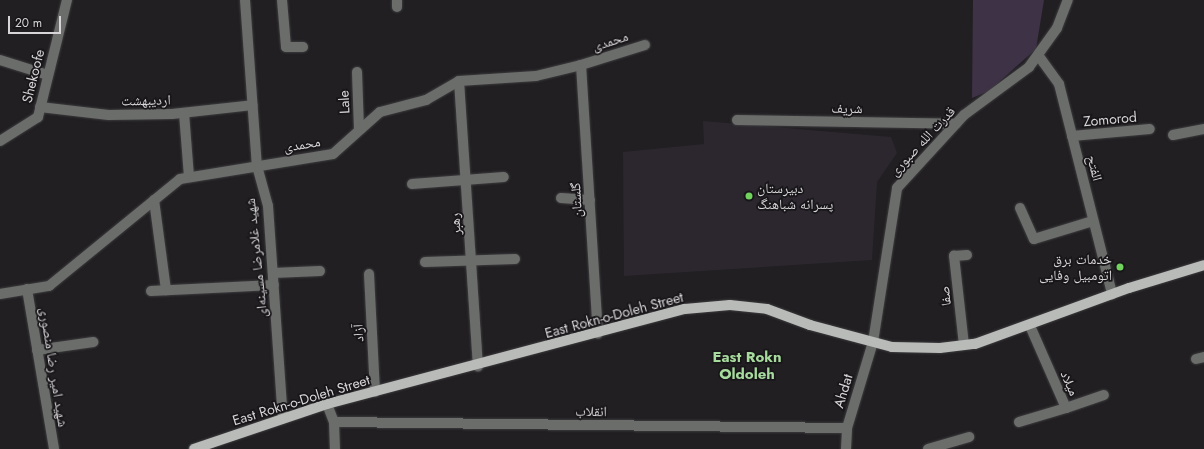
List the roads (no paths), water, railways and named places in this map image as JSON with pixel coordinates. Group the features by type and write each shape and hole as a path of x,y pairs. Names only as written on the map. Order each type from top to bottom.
{"main road":[{"name":"East Rokn-o-Doleh Street","path":"194,449 327,404 478,366 685,309 730,305 767,309 810,325 892,347 940,348 964,345 1030,326 1112,294 1204,265"}],"street":[{"name":"Shekoofe","path":"0,141 38,117 67,0"},
{"name":"شهید غلامرضا مسینه‌ای","path":"245,0 257,166 268,206 283,418"},
{"path":"282,0 286,47 303,47"},
{"name":"قدرت الله صبوری","path":"873,342 897,188 956,124 1029,67 1057,28 1068,0"},
{"name":"محمدی","path":"0,294 49,286 180,179 333,154 380,112 426,100 460,81 536,76 582,65 645,45"},
{"name":"الفتح","path":"1038,55 1059,84 1112,294"},
{"path":"0,60 48,74"},
{"name":"گلستان","path":"582,65 598,333"},
{"name":"Lale","path":"357,72 359,130"},
{"name":"رهبر","path":"460,81 478,366"},
{"name":"اردیبهشت","path":"40,107 109,115 184,112 253,105"},
{"path":"184,112 189,177"},
{"name":"شریف","path":"737,120 956,124"},
{"name":"Zomorod","path":"1072,136 1150,129"},
{"path":"1172,135 1204,129"},
{"path":"0,130 10,134"},
{"path":"412,184 504,177"},
{"path":"561,198 590,200"},
{"path":"154,200 166,290"},
{"path":"1020,208 1034,239 1094,221"},
{"name":"صفا","path":"964,345 954,256 967,255"},
{"path":"425,262 515,259"},
{"path":"273,273 320,271"},
{"name":"آزاد","path":"369,274 375,392"},
{"path":"151,291 274,285"},
{"name":"شهید امیر رضا منصوری","path":"27,289 54,449"},
{"name":"میلاد","path":"1019,422 1066,408 1030,326"},
{"path":"37,350 93,342"},
{"name":"Ahdat","path":"846,449 847,428 873,342"},
{"path":"1066,408 1104,395"},
{"path":"327,404 334,422 335,449"},
{"name":"انقلاب","path":"334,422 847,428"},
{"path":"928,449 969,437"}],"place":[{"name":"دبیرستان پسرانه شباهنگ","path":"749,196"},
{"name":"خدمات برق اتومبیل وفایی","path":"1120,267"}],"district":[{"name":"East Rokn Oldoleh","path":"747,366"}]}
